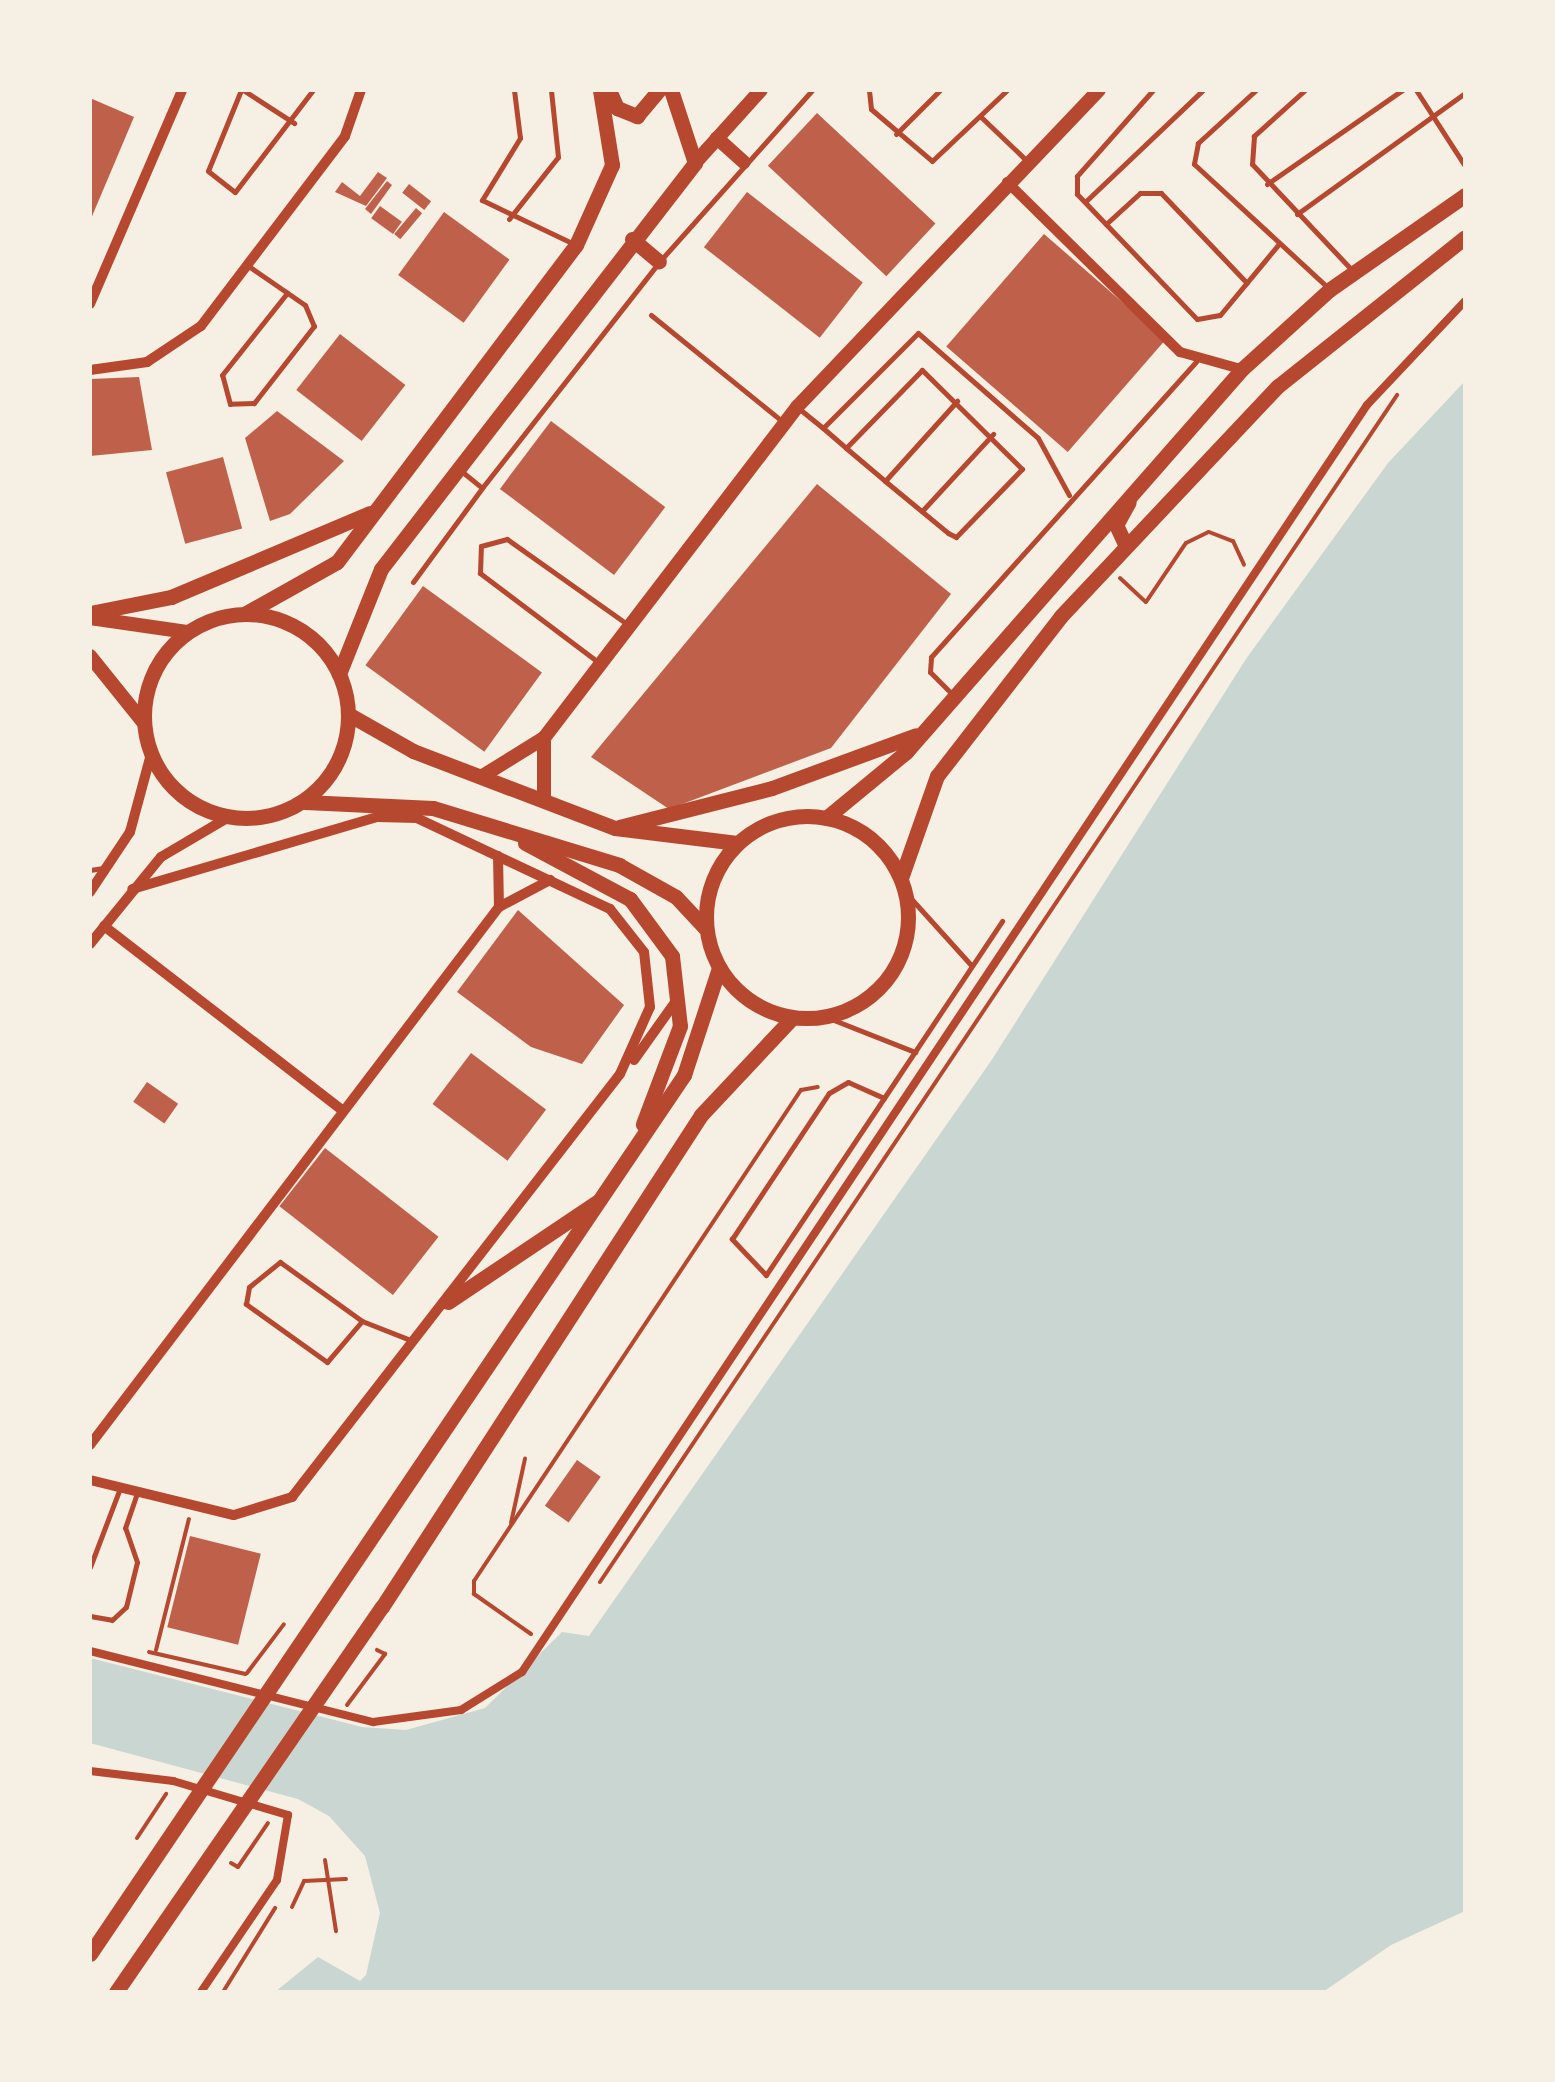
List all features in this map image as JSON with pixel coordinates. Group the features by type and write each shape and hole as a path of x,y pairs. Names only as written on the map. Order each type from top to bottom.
{"main road":[{"path":"600,90 612,165 576,245 378,508 318,578 246,614 187,632 156,665 143,722 150,754 187,800 228,817 301,803 407,804 503,829 639,874 706,929"},
{"path":"609,90 617,108 637,116 659,90"},
{"path":"339,674 370,587 632,239 695,162 672,90"},
{"path":"826,818 923,732 952,694 1242,369 1353,271 1465,195"},
{"path":"903,886 871,838 826,818 778,820 737,843 709,889 706,929 719,968 750,1001 792,1018 826,1017 888,979 907,938 903,886 951,753 1125,544 1319,348 1465,237"},
{"path":"632,239 659,262"},
{"path":"1125,544 1117,518 1179,436"},
{"path":"90,615 171,597 378,508"},
{"path":"246,614 302,630 339,674 348,714 340,758 301,803"},
{"path":"348,714 481,777 615,828 737,843"},
{"path":"615,828 772,788 923,732"},
{"path":"503,829 630,899 664,940 680,991 677,1044 628,1160"},
{"path":"90,1954 346,1584 695,1055 719,968"},
{"path":"116,1992 382,1608 701,1114 792,1018"},
{"path":"448,1302 604,1197"}],"street":[{"path":"90,304 182,90"},
{"path":"90,370 147,362 185,341 346,136 361,90"},
{"path":"695,162 760,90"},
{"path":"481,777 544,738 627,624 796,407 1006,181 1099,90"},
{"path":"717,138 744,162"},
{"path":"1006,181 1196,362 1242,369"},
{"path":"90,1652 350,1719 426,1719 494,1694 544,1643 1385,380 1465,301"},
{"path":"90,615 187,632"},
{"path":"90,656 143,722"},
{"path":"544,738 544,801"},
{"path":"90,892 110,866 138,813 150,754"},
{"path":"132,889 391,816 498,856 610,909 644,952 650,1007 620,1074"},
{"path":"90,944 132,889 178,843 228,817"},
{"path":"90,1444 499,907 506,887 498,856"},
{"path":"499,907 550,880"},
{"path":"104,926 343,1111"},
{"path":"90,1480 192,1508 254,1513 292,1497 448,1302 680,991"},
{"path":"90,1771 282,1808 290,1836 273,1887 201,1992"}],"lane":[{"path":"294,123 242,90 208,166 228,190 242,190 294,123 313,90"},
{"path":"514,90 520,138 482,197 509,219 576,245"},
{"path":"509,219 558,157 551,90"},
{"path":"413,582 659,262 812,90"},
{"path":"869,90 867,104 896,134 932,161 1008,90"},
{"path":"896,134 940,90"},
{"path":"1153,90 1074,179 1085,202 1198,318 1220,316 1278,244"},
{"path":"1085,202 1203,90"},
{"path":"1256,90 1198,143 1194,164 1329,290"},
{"path":"1305,90 1254,136 1252,164 1353,271"},
{"path":"1267,184 1402,90"},
{"path":"1416,90 1465,166"},
{"path":"1297,214 1432,113 1465,93"},
{"path":"982,117 1027,160"},
{"path":"1106,224 1140,193 1161,193 1247,283"},
{"path":"248,265 310,309 312,331 254,404 230,404 222,376 287,293"},
{"path":"652,316 784,422"},
{"path":"823,428 918,333 1038,438 1069,497"},
{"path":"952,694 930,672 931,657 1069,497 1196,362"},
{"path":"796,407 922,511 960,537 995,505 1022,469 958,400 915,371 846,448"},
{"path":"885,480 958,400"},
{"path":"922,511 993,434"},
{"path":"457,468 482,488"},
{"path":"599,662 480,573 481,546 506,539 627,624"},
{"path":"90,870 110,866"},
{"path":"903,886 972,966"},
{"path":"884,1098 854,1082 832,1090 732,1239 766,1275 1002,922"},
{"path":"826,1017 914,1052"},
{"path":"362,1322 320,1362 250,1308 246,1292 266,1266 285,1263 362,1322 416,1342"},
{"path":"90,1567 120,1488"},
{"path":"90,1616 112,1620 126,1606 137,1562 125,1528 137,1493"}],"path":[{"path":"598,1584 1372,426 1404,385"},
{"path":"1106,565 1146,602 1186,543 1218,533 1239,548 1251,579"},
{"path":"544,1643 472,1591 509,1529 802,1090 832,1090"},
{"path":"509,1529 526,1459"},
{"path":"156,1650 192,1508"},
{"path":"234,1688 284,1624"},
{"path":"358,1690 385,1654 377,1650"},
{"path":"137,1838 160,1802"},
{"path":"232,1863 238,1867 263,1830"},
{"path":"325,1860 332,1879 336,1931"},
{"path":"292,1907 302,1883 346,1879"},
{"path":"222,1992 271,1926 273,1887"}],"shaded area":[{"path":"1465,381 1465,1911 1391,1945 1323,1992 275,1992 318,1957 360,1981 366,1975 380,1913 365,1856 329,1816 298,1799 90,1743 90,1658 362,1727 406,1730 485,1708 562,1632 589,1636 991,1061 1246,659 1388,463"}],"building":[{"path":"90,98 134,117 90,221"},
{"path":"817,113 935,223 886,276 768,166"},
{"path":"378,172 387,178 366,206 335,192 342,182 360,196"},
{"path":"387,181 392,185 371,214 365,209"},
{"path":"409,184 431,201 424,210 402,193"},
{"path":"747,192 863,283 820,338 704,247"},
{"path":"380,206 402,222 393,234 371,218"},
{"path":"416,208 422,213 400,239 394,234"},
{"path":"444,212 510,260 464,323 398,275"},
{"path":"1044,234 1166,340 1068,452 946,346"},
{"path":"340,334 405,385 362,441 296,390"},
{"path":"139,377 152,450 90,456 90,379"},
{"path":"277,411 344,461 290,514 270,521 245,438"},
{"path":"551,421 665,507 614,575 500,489"},
{"path":"223,457 242,528 185,544 166,472"},
{"path":"817,484 951,594 831,748 669,809 591,757"},
{"path":"423,586 542,672 484,752 365,665"},
{"path":"518,910 624,1005 582,1064 531,1047 457,992"},
{"path":"471,1053 546,1110 508,1161 432,1104"},
{"path":"147,1082 178,1104 164,1123 133,1102"},
{"path":"325,1148 438,1237 393,1295 279,1206"},
{"path":"577,1460 601,1477 569,1523 545,1506"},
{"path":"190,1536 261,1554 238,1645 167,1627"}]}
